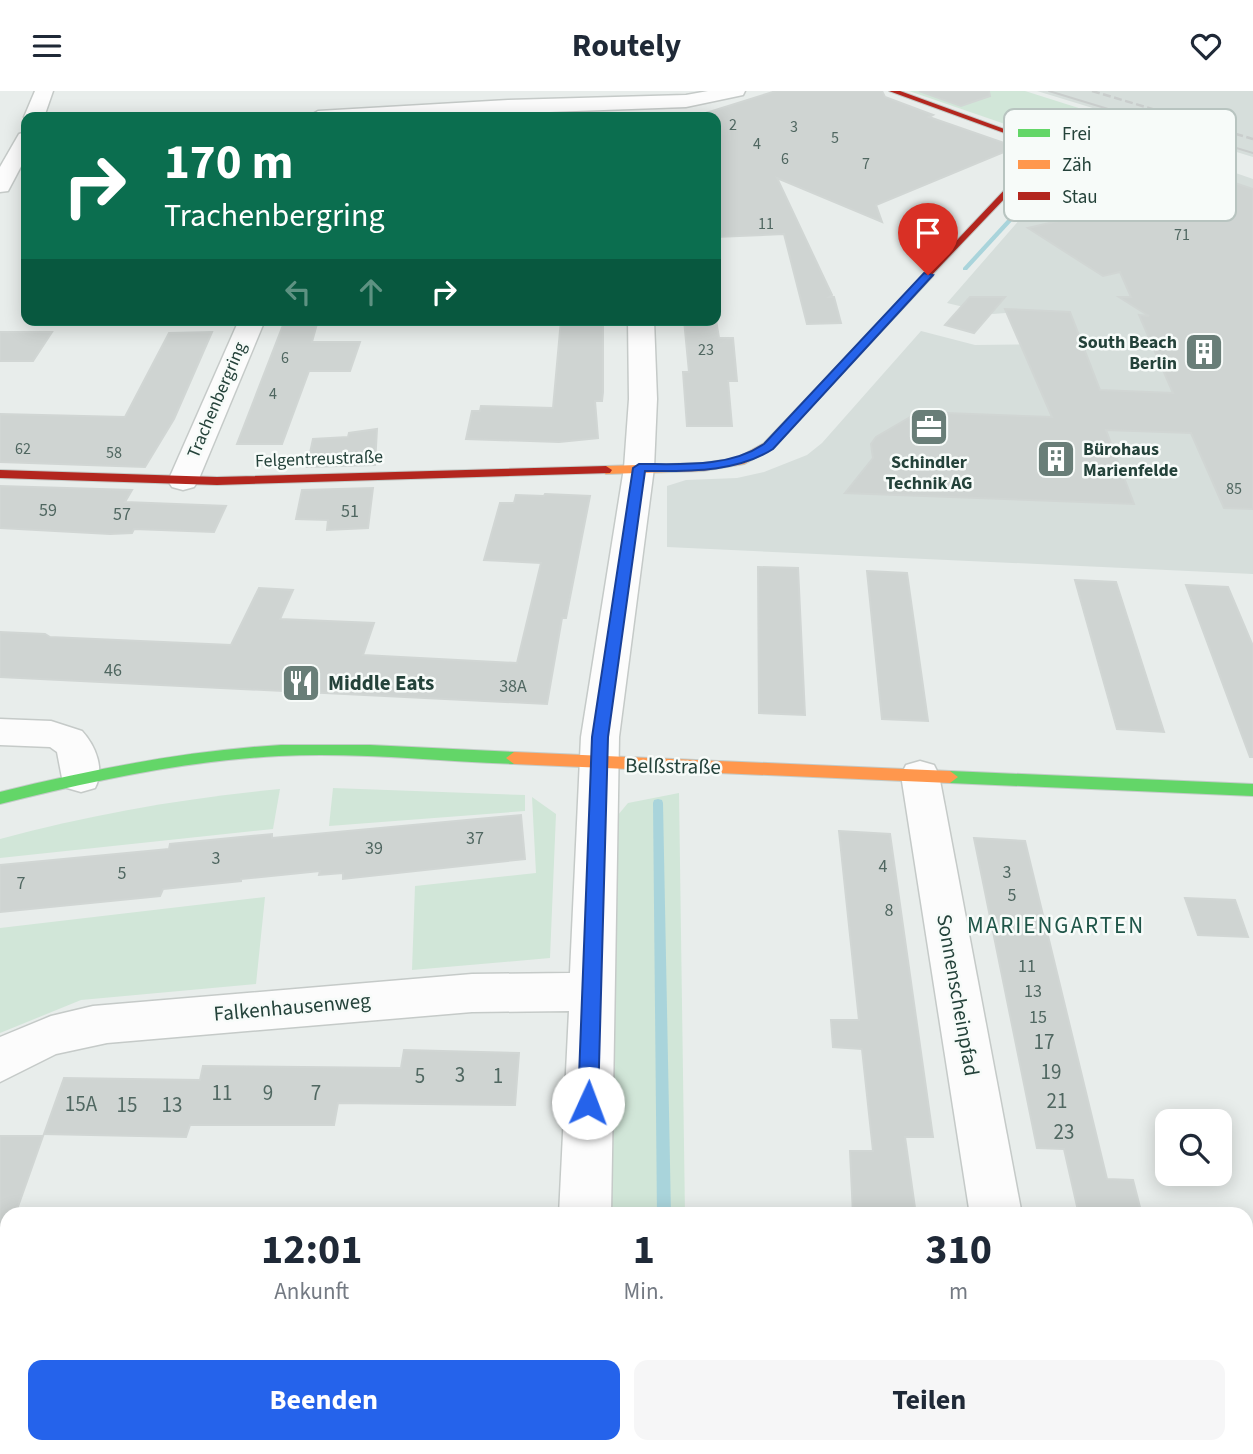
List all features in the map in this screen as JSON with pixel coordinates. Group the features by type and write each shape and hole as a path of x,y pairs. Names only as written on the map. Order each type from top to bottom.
{"street":[{"path":"36,112 44,91"},
{"path":"370,112 505,99 626,110 700,100 736,91"},
{"path":"893,91 1004,130"},
{"path":"0,138 21,137"},
{"path":"0,185 21,146"},
{"path":"639,468 724,465 755,456 768,446 1004,195"},
{"name":"Trachenbergring","path":"183,481 249,326"},
{"path":"585,1207 600,737 639,468 643,400 641,326"},
{"name":"Felgentreustraße","path":"0,474 183,481 639,468"},
{"path":"0,732 56,735 69,739 76,750 81,778"},
{"name":"Belßstraße","path":"0,798 81,778 209,755 273,750 346,750 599,764 1253,790"},
{"name":"Sonnenscheinpfad","path":"920,775 995,1207"},
{"name":"Falkenhausenweg","path":"0,1061 43,1038 71,1029 107,1023 472,993 592,992"}],"shaded area":[{"path":"1037,91 1253,91 1253,157 1236,152 1236,109 1096,109"},
{"path":"1236,173 1253,179 1253,574 667,547 667,486 686,480 737,478 764,472 807,455 822,443 921,331 975,345 1045,344 1030,311 993,314 947,303 1018,221 1236,221"}],"green space":[{"path":"909,91 1025,91 1082,109 1004,109 1004,124"},
{"path":"333,788 525,795 525,811 329,826"},
{"path":"280,789 273,829 0,858 0,839 35,830 139,808"},
{"path":"679,793 685,1207 612,1207 618,815 628,803"},
{"path":"532,797 556,814 550,958 412,970 415,886 536,873"},
{"path":"265,897 256,984 81,1000 0,1033 0,928"}],"building":[{"path":"776,91 882,91 885,97 933,115 929,117 1004,143 1004,152 876,205 882,222 777,178 832,295 829,297 834,297 841,323 807,324 784,234 721,237 721,112 709,112"},
{"path":"919,91 989,91 990,96 961,106"},
{"path":"1236,183 1253,189 1253,509 1224,508 1191,433 1106,430 1134,504 845,493 873,458 871,444 876,437 919,412 1052,417 1005,309 1070,312 1100,390 1173,393 1139,315 1149,316 1119,297 1131,297 1120,272 1103,276 1028,228 1058,221 1236,221"},
{"path":"970,297 1005,297 974,333 945,325"},
{"path":"283,326 316,326 312,342 360,342 350,371 309,371 282,444 237,444"},
{"path":"560,326 603,326 603,392 602,401 595,401 598,438 559,442 466,439 472,411 480,411 481,406 553,408"},
{"path":"685,326 717,326 719,338 733,338 737,381 728,381 732,426 687,426 683,372 689,372"},
{"path":"0,332 52,332 33,361 0,361"},
{"path":"212,332 174,419 145,467 0,462 0,414 125,417 169,333"},
{"path":"377,429 375,465 307,467 313,439 348,437 349,433"},
{"path":"0,486 132,490 125,502 226,506 214,532 134,529 132,533 110,534 0,528"},
{"path":"373,488 368,528 327,530 328,520 296,519 302,490"},
{"path":"516,495 590,496 566,618 562,618 547,704 0,677 0,632 45,634 50,637 231,645 259,588 293,590 280,619 374,623 363,655 517,663 541,563 484,560 500,503 514,503"},
{"path":"758,567 798,568 805,715 759,713"},
{"path":"867,571 907,573 928,721 882,719"},
{"path":"1075,580 1116,582 1164,732 1117,729"},
{"path":"1186,585 1228,587 1253,646 1253,757 1250,757"},
{"path":"521,815 525,859 343,879 343,873 319,875 320,871 163,889 160,896 0,912 0,865 169,849 170,844 272,834 272,838"},
{"path":"839,831 890,834 933,1137 905,1137 915,1207 853,1207 850,1151 873,1151 862,1049 833,1047 831,1020 859,1020"},
{"path":"974,838 1025,841 1107,1179 1133,1180 1140,1207 1077,1207 1064,1149 1037,1148"},
{"path":"1185,898 1235,900 1248,937 1198,935"},
{"path":"404,1050 519,1053 515,1105 338,1103 334,1125 190,1125 186,1137 44,1134 64,1078 200,1080 203,1066 401,1068"},
{"path":"0,1136 43,1136 18,1207 0,1207"}],"waterway":[{"path":"965,269 1009,221"},
{"path":"658,803 664,1207"}],"tram line":[{"path":"1049,91 1108,109"},
{"path":"1236,148 1253,153"}],"railway":[{"path":"1092,91 1152,109"},
{"path":"1236,134 1253,139"}],"traffic: fast":[{"path":"0,798 160,763 240,753 346,750 514,758"},
{"path":"950,777 1253,790"}],"traffic: slow":[{"path":"606,470 703,467 740,461 768,446 928,276"},
{"path":"514,758 950,777"}],"traffic: jam":[{"path":"893,91 1004,131"},
{"path":"928,276 1004,195"},
{"path":"0,474 217,481 606,470"}],"place":[{"name":"South Beach Berlin","path":"1204,352"},
{"name":"Schindler Technik AG","path":"929,427"},
{"name":"Bürohaus Marienfelde","path":"1056,459"},
{"name":"Middle Eats","path":"301,683"}],"district":[{"name":"MARIENGARTEN","path":"1056,925"}],"route":[{"path":"588,1103 600,737 639,468 724,465 755,456 768,446 928,275"}]}
